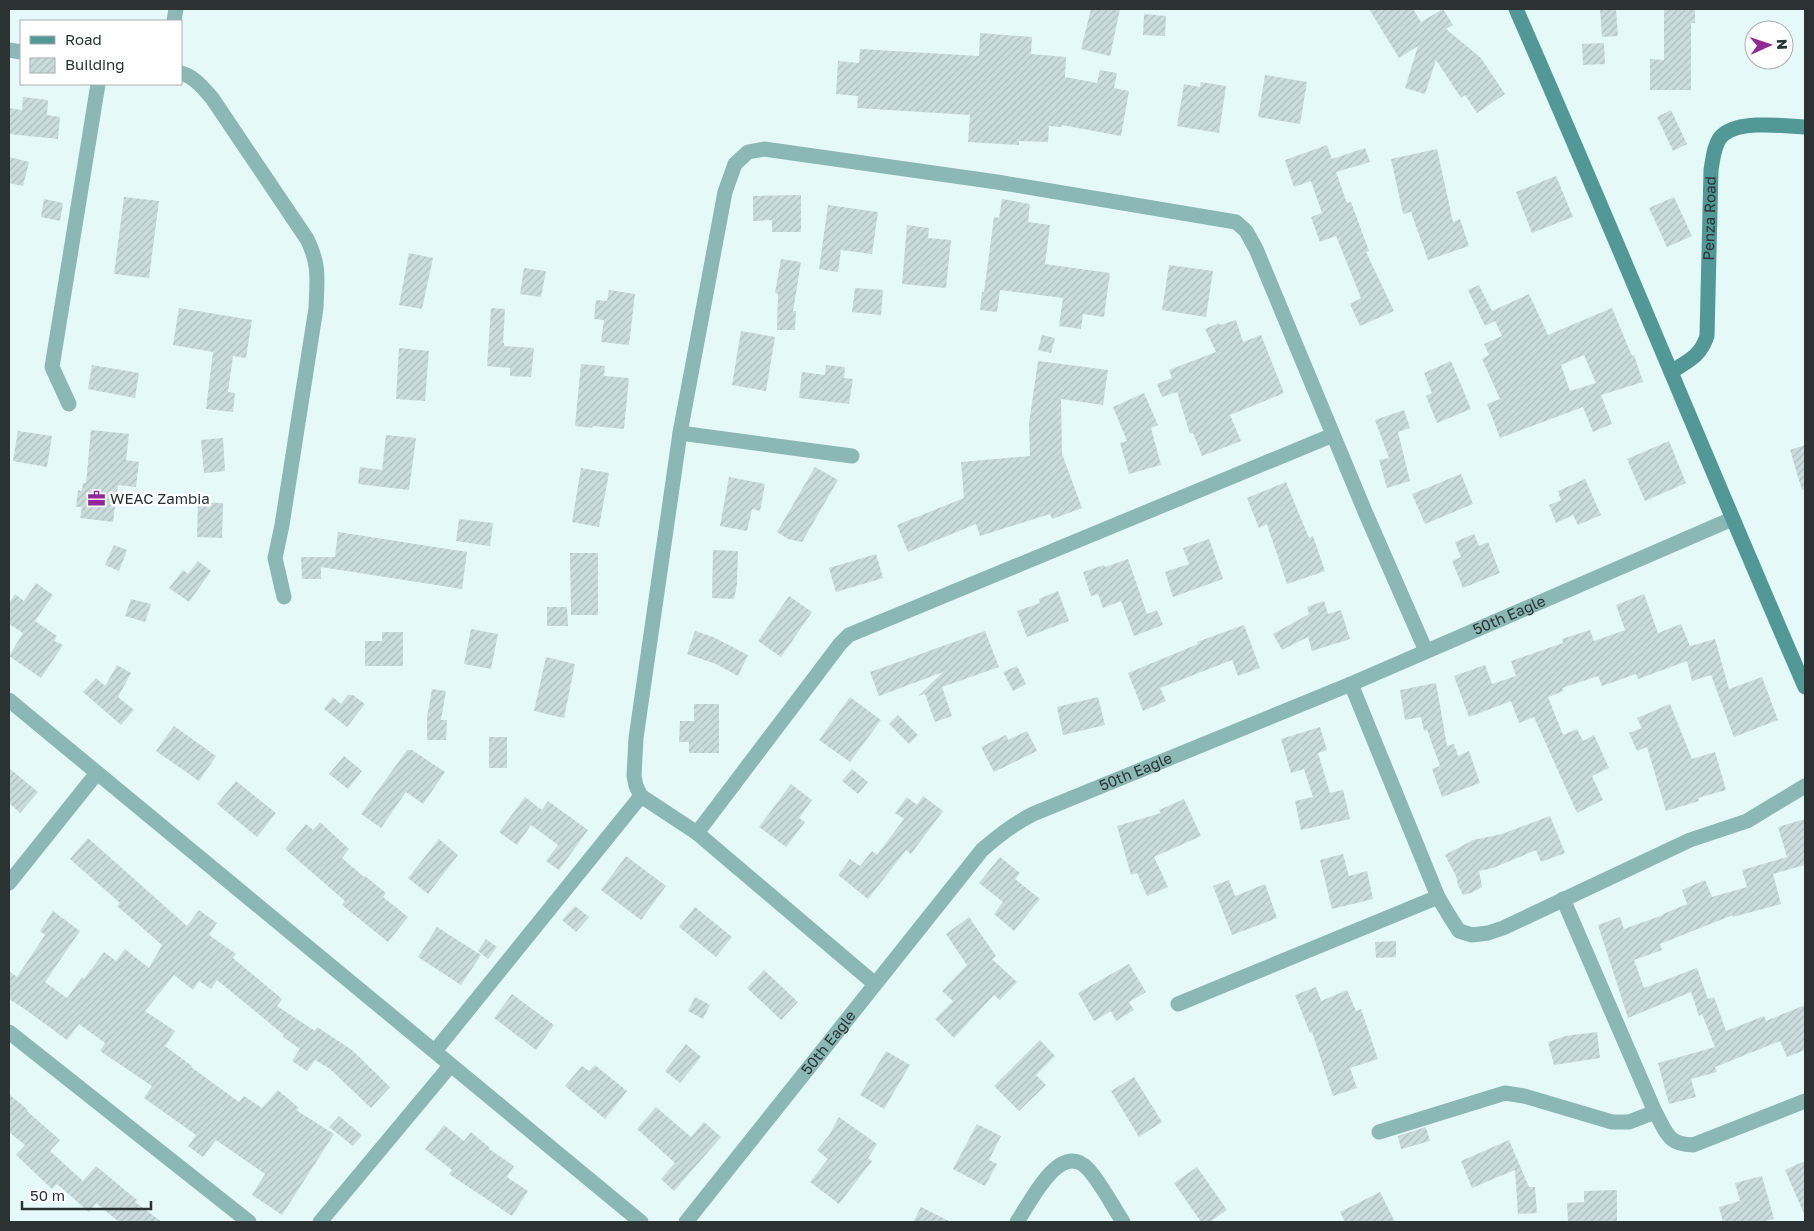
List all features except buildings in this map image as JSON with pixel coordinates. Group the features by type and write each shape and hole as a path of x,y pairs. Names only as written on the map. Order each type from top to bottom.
{"main road":[{"path":"1516,9 1582,158 1732,519 1805,687"},
{"name":"Penza Road","path":"1671,372 1692,359 1703,349 1707,336 1711,170 1715,149 1724,134 1739,127 1761,125 1805,127"}],"street":[{"path":"182,72 200,85 212,98 307,239 315,256 317,277 316,308 282,525 275,558 284,597"},
{"path":"69,404 52,368 98,85"},
{"path":"875,984 698,833 641,796 634,776 636,738 680,433 724,192 735,164 748,152 764,149 1006,184 1236,222 1246,232 1256,249 1333,435 1426,651"},
{"path":"680,433 852,456"},
{"path":"698,833 840,644 849,635 1333,435"},
{"name":"50th Eagle","path":"686,1222 982,850 1002,832 1032,814 1351,684 1732,519"},
{"path":"1351,684 1438,897 1458,931 1472,936 1503,928 1690,840 1747,821 1805,786"},
{"path":"9,700 641,1222"},
{"path":"9,883 97,773"},
{"path":"435,1051 641,796"},
{"path":"1178,1004 1438,897"},
{"path":"1563,900 1655,1112 1670,1139 1680,1144 1693,1145 1805,1101"},
{"path":"9,1032 249,1222"},
{"path":"320,1222 450,1066"},
{"path":"1379,1132 1405,1122 1505,1093 1524,1096 1612,1122 1629,1122 1655,1112"},
{"path":"1017,1222 1052,1170 1062,1162 1077,1161 1088,1169 1123,1222"}],"place":[{"name":"WEAC Zambia","path":"96,499"}]}
